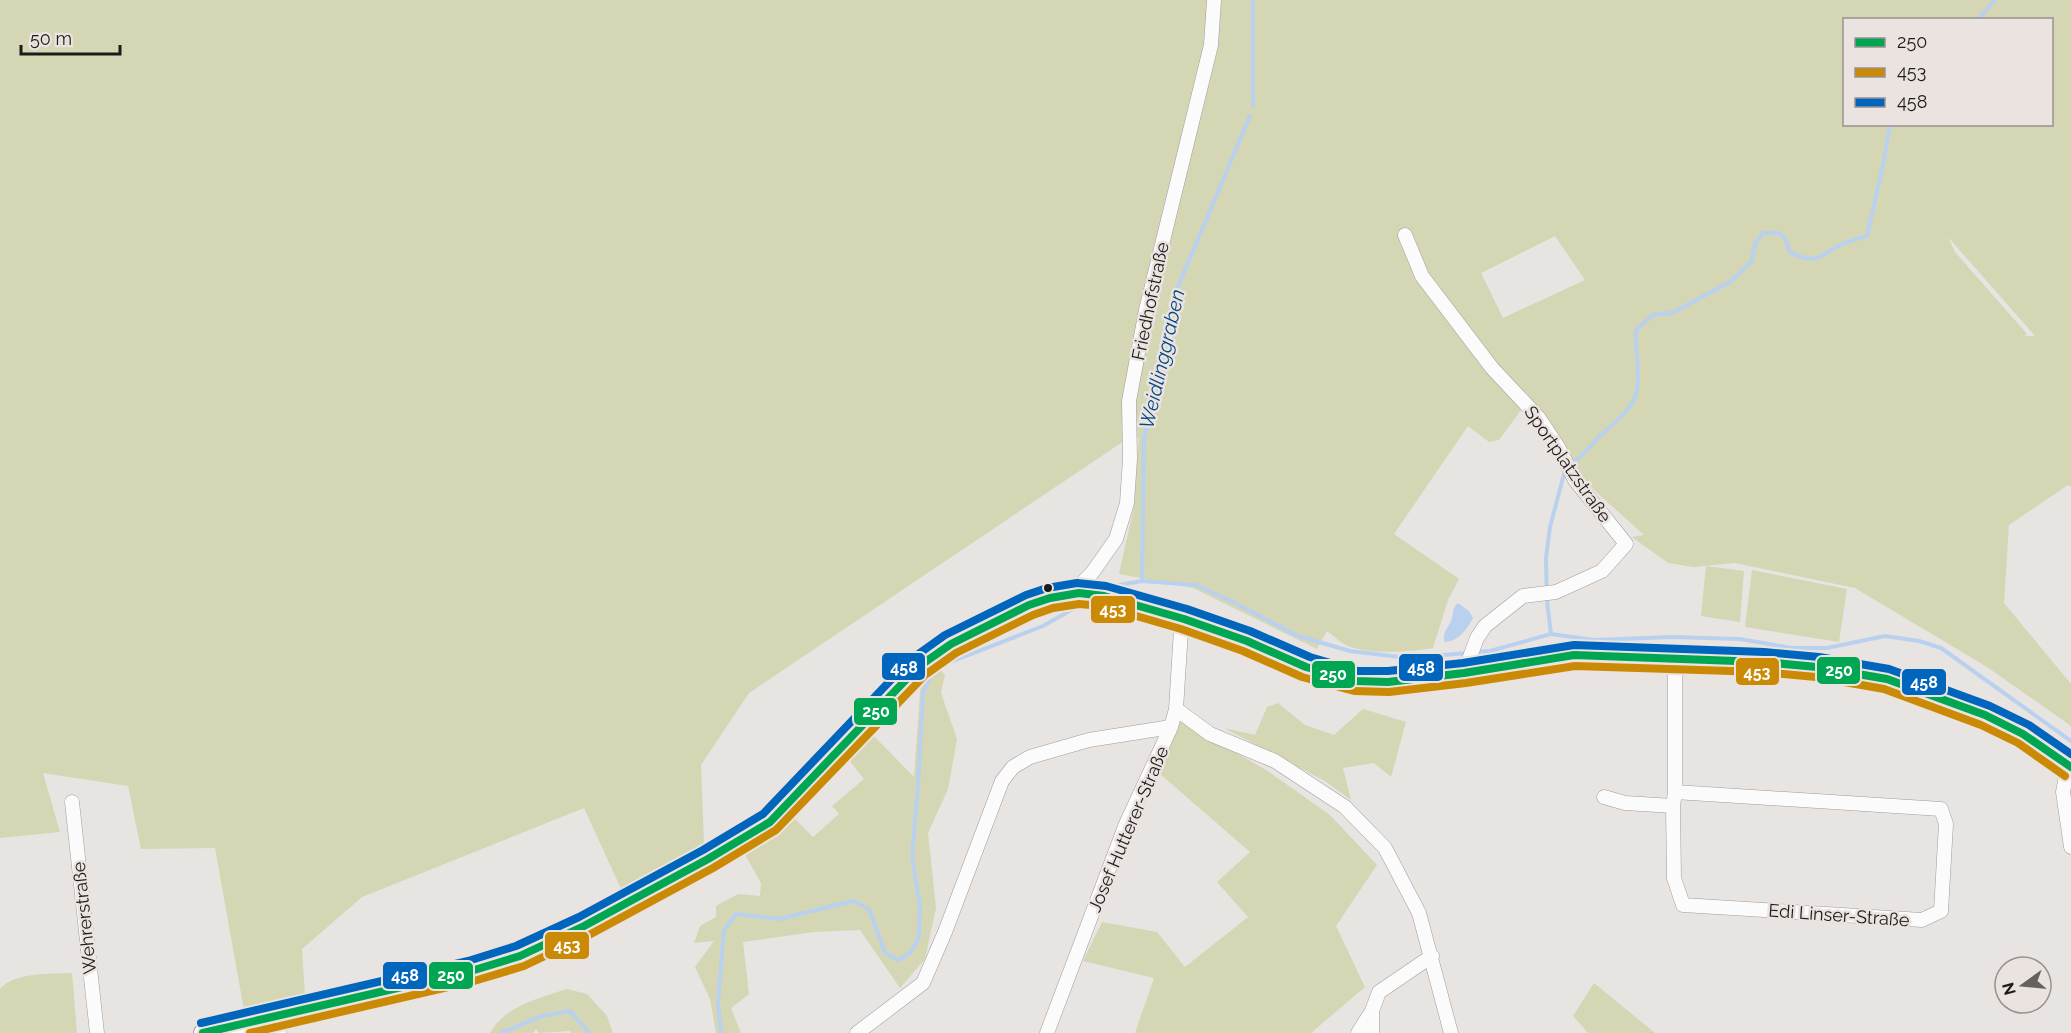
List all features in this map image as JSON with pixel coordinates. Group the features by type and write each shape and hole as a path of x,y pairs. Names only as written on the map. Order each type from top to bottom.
{"main road":[{"path":"203,1033 278,1027 520,956 584,926 708,859 770,822 918,667 951,644 1029,604 1050,597 1079,593 1104,596 1184,619 1246,641 1306,667 1356,681 1388,682 1467,666 1574,655 1763,662 1817,667 1887,679 1985,715 2024,735 2070,766"}],"street":[{"name":"Friedhofstraße","path":"1079,593 1082,583 1116,539 1127,503 1130,401 1146,310 1211,45 1214,0"},
{"name":"Sportplatzstraße","path":"1405,235 1422,276 1492,368 1538,417 1558,447 1575,480 1626,544 1602,572 1549,593 1522,597 1485,626 1477,638 1467,666"},
{"name":"Josef Hutterer-Straße","path":"1047,1033 1126,824 1171,727 1176,709 1184,619"},
{"name":"Edi Linser-Straße","path":"1604,797 1626,803 1674,799 1941,809 1946,824 1941,911 1922,920 1683,905 1674,878 1674,799 1675,659"},
{"path":"1176,709 1210,734 1275,761 1345,807 1385,848 1419,913 1451,1033"},
{"path":"857,1033 923,983 945,932 1002,781 1013,767 1030,757 1089,740 1171,727"},
{"path":"2070,766 2063,792 2071,847"},
{"name":"Wehrerstraße","path":"72,802 97,1033"},
{"path":"1358,1033 1372,1011 1379,992 1432,956"},
{"path":"1372,1011 1372,1033"}],"green space":[{"path":"0,0 2071,0 2071,487 2068,485 2009,525 2004,603 2071,684 2071,726 1987,667 1855,588 1735,563 1693,567 1668,563 1632,537 1644,535 1594,490 1568,462 1550,426 1529,399 1497,368 1479,342 1467,347 1489,373 1524,406 1499,440 1489,442 1468,426 1394,534 1459,579 1448,600 1433,648 1413,651 1365,650 1346,645 1327,631 1317,649 1193,588 1119,574 1133,511 1139,437 1121,443 749,693 701,765 704,845 623,893 584,808 362,897 302,949 305,997 244,1010 215,848 141,849 128,786 43,773 60,832 0,838","holes":["1555,236 1585,280 1503,318 1481,273","1948,237 2035,336 2025,336 2027,334 1955,252"]},
{"path":"1706,566 1744,571 1740,622 1701,616"},
{"path":"1752,570 1847,589 1839,642 1745,627"},
{"path":"936,664 945,675 941,693 957,739 948,789 928,833 936,908 925,959 900,988 860,930 814,932 743,942 749,994 731,1008 741,1033 716,1033 710,999 695,967 714,941 694,943 700,926 716,917 716,906 738,894 760,896 761,883 744,853 790,814 813,837 839,814 832,806 864,779 845,755 869,731 914,777 921,679"},
{"path":"1278,703 1305,725 1334,735 1363,709 1406,722 1391,777 1374,763 1343,768 1351,800 1325,781 1224,728 1255,735 1267,707"},
{"path":"1181,721 1266,770 1330,815 1377,865 1336,926 1365,987 1311,1033 1135,1033 1154,978 1083,961 1102,922 1157,932 1185,967 1248,917 1217,882 1250,852 1159,773"},
{"path":"72,973 77,1033 0,1033 0,989 6,983 33,975"},
{"path":"1594,983 1655,1033 1588,1033 1573,1016"},
{"path":"567,989 587,994 607,1016 613,1033 571,1033 570,1031 539,1033 536,1029 533,1033 490,1033 504,1016 524,1004"}],"water":[{"path":"1458,603 1469,611 1473,618 1459,637 1446,642 1444,641 1445,633 1454,607"}],"waterway":[{"name":"Weidlinggraben","path":"1253,0 1253,106"},
{"path":"1979,18 1995,0"},
{"name":"Weidlinggraben","path":"1142,581 1144,440 1174,296 1250,116"},
{"path":"1574,462 1631,406 1638,383 1636,330 1653,315 1672,313 1730,282 1752,261 1755,244 1763,233 1779,233 1785,238 1790,252 1811,259 1845,243 1867,236 1890,126"},
{"path":"1551,634 1547,601 1546,558 1550,527 1564,474"},
{"path":"1113,586 1142,581 1196,585 1298,636 1350,651 1408,658 1467,653"},
{"path":"721,1033 718,1003 724,930 736,914 779,919 854,901 869,909 885,953 898,960 910,953 919,938 920,906 912,857 923,693 931,675 948,663 1043,626 1080,605"},
{"path":"1475,652 1490,651 1551,634 1594,640 1672,637 1740,639 1792,648 1827,648 1885,636 1919,641 1941,648 2071,741"},
{"path":"501,1033 542,1016 570,1011 589,1033"}],"transit line":[{"name":"458","path":"201,1023 468,961 516,946 579,917 703,850 763,814 910,660 945,635 1026,595 1047,588 1077,583 1106,586 1187,609 1250,631 1310,657 1358,671 1388,671 1463,663 1574,645 1764,652 1819,657 1889,669 1990,706 2029,725 2071,754"},
{"name":"250","path":"203,1033 471,971 520,956 584,926 708,859 770,822 918,667 951,644 1029,605 1050,598 1079,593 1104,596 1184,619 1247,641 1306,667 1356,681 1388,682 1464,673 1574,655 1763,662 1817,667 1887,679 1985,715 2023,734 2071,767"},
{"name":"453","path":"250,1033 474,981 524,966 589,935 713,868 776,830 925,675 956,653 1033,615 1053,608 1079,604 1102,606 1181,629 1243,651 1302,677 1354,691 1389,692 1575,666 1762,672 1816,677 1884,689 1981,725 2018,743 2065,776"}]}
